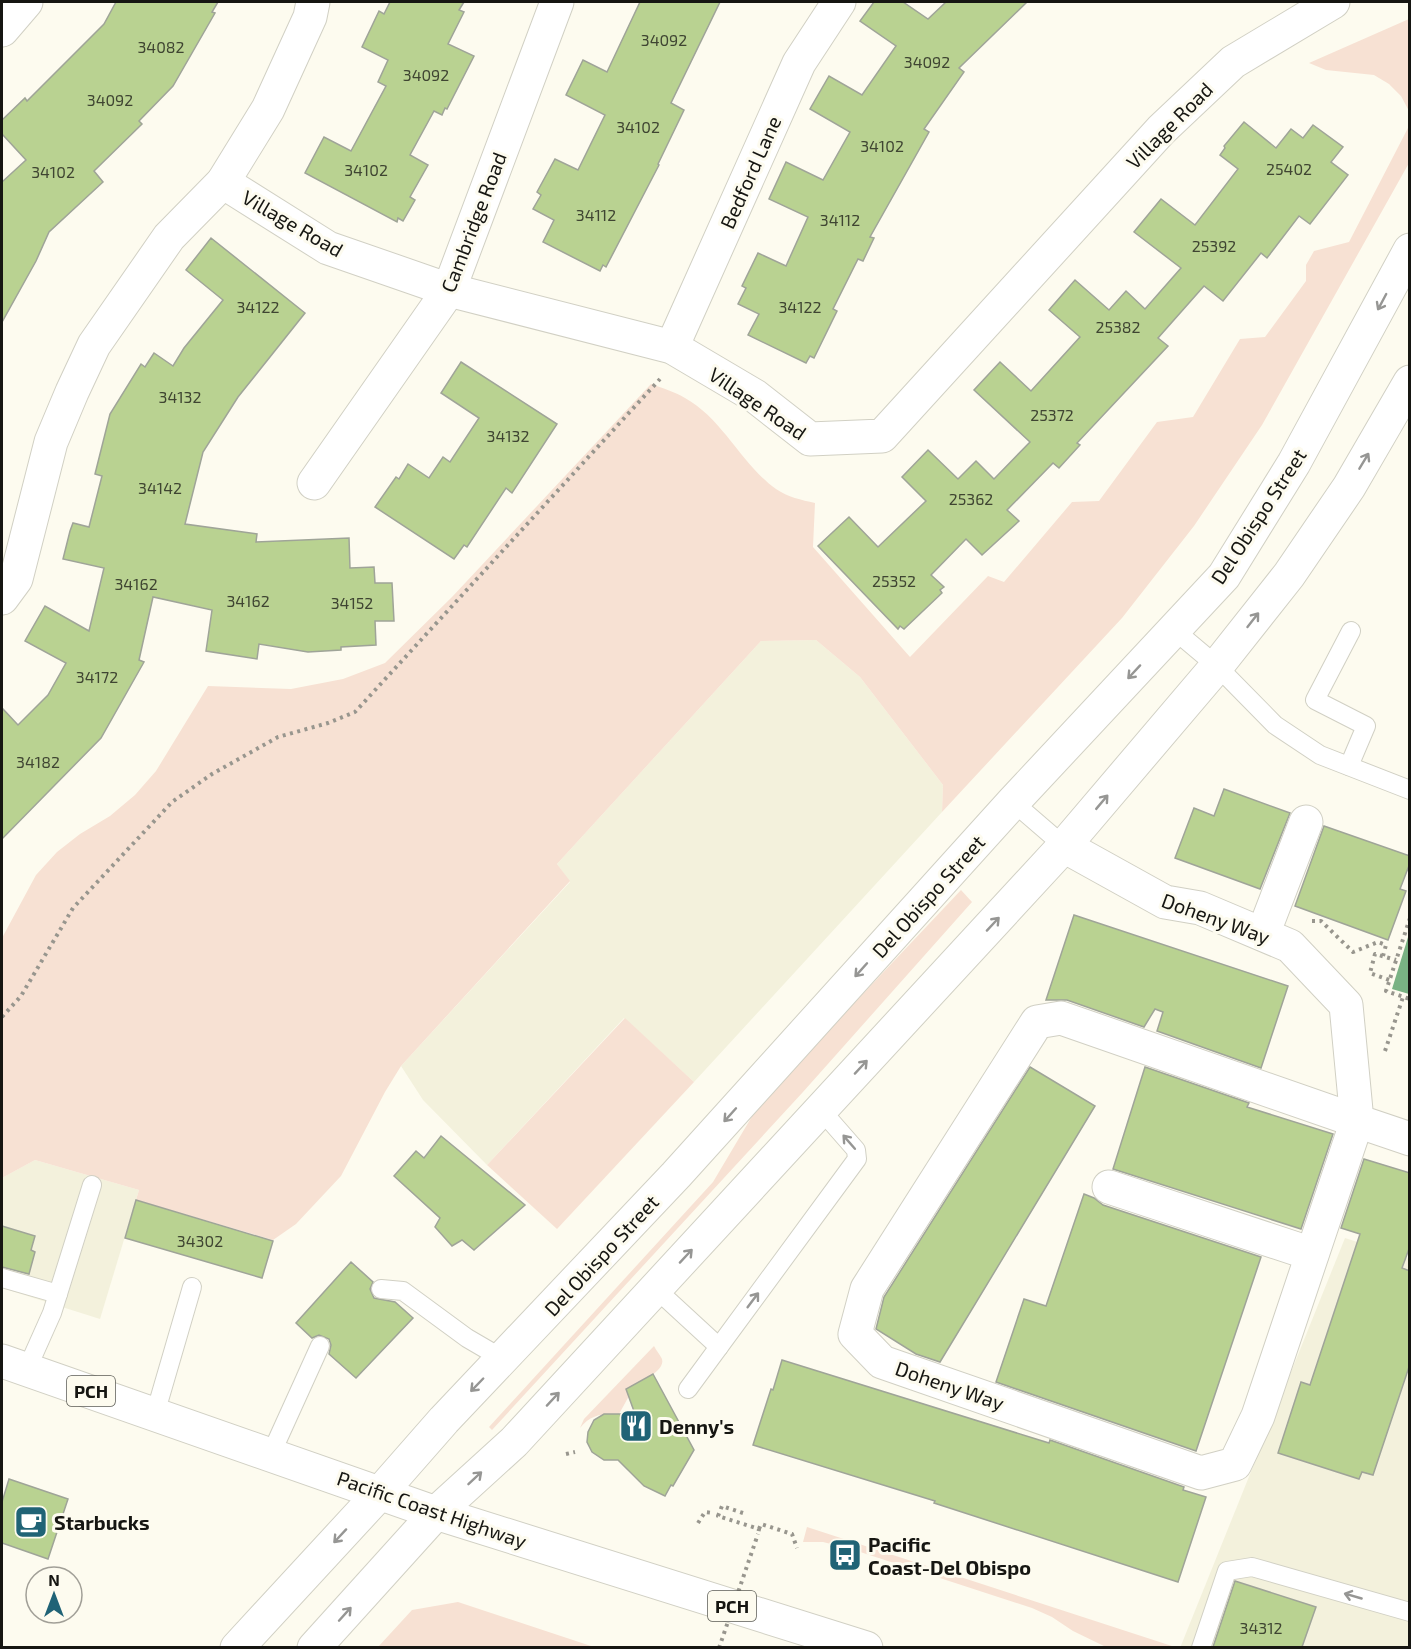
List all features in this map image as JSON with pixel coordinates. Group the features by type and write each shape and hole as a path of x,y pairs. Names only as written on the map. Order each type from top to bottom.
{"main road":[{"path":"2,30 26,2"},
{"path":"2,597 16,579 51,442 94,345 169,237 223,182 268,109 310,17 313,2"},
{"name":"Cambridge Road","path":"314,483 449,291 557,2"},
{"name":"Bedford Lane","path":"677,350 799,63 839,2"},
{"name":"Village Road","path":"223,182 328,248 449,291 677,350 755,396 810,440 882,436 1161,129 1233,62 1333,2"},
{"name":"Del Obispo Street","path":"237,1647 439,1426 676,1175 1013,802 1224,576 1294,463 1410,250"},
{"path":"314,1647 436,1513 514,1442 1064,846 1217,666 1289,575 1349,487 1410,382"},
{"path":"1263,934 1306,822"},
{"name":"Doheny Way","path":"1064,846 1165,902 1200,908 1290,946 1346,1005 1357,1121 1258,1416 1235,1464 1202,1473 882,1362 855,1334 867,1289 1037,1022 1060,1018 1357,1121 1410,1139"},
{"path":"1109,1187 1312,1254"},
{"name":"Pacific Coast Highway","path":"14,1365 436,1513 866,1647"}],"lane":[{"path":"1173,629 1217,666 1275,725 1320,755 1410,790"},
{"path":"1349,766 1366,726 1315,699 1351,631"},
{"path":"1013,802 1064,846"},
{"path":"688,1389 857,1160 856,1150 821,1110"},
{"path":"14,1365 52,1313 92,1185"},
{"path":"2,1278 58,1294"},
{"path":"155,1413 192,1287"},
{"path":"381,1289 403,1291 467,1338 502,1359"},
{"path":"656,1289 719,1347"},
{"path":"271,1454 320,1346"},
{"path":"1201,1647 1227,1571 1252,1567 1410,1612"}],"path":[{"path":"2,1017 21,996 74,908 172,802 212,774 278,737 328,723 355,712 643,398 677,350"},
{"path":"1410,918 1386,991 1410,999"},
{"path":"1308,921 1321,921 1353,952 1378,942 1386,945 1383,956"},
{"path":"1389,980 1370,973 1375,954 1396,960"},
{"path":"1382,1060 1403,997"},
{"path":"566,1454 575,1452"},
{"path":"743,1513 722,1506 718,1516 758,1532"},
{"path":"698,1523 705,1512 713,1513"},
{"path":"719,1647 761,1524 792,1534 797,1548"}],"shaded area":[{"path":"1409,19 1409,111 1401,96 1389,84 1374,75 1326,70 1309,63"},
{"path":"1409,126 1409,163 1262,425 1194,526 1122,618 942,812 943,785 860,677 816,640 761,641 557,864 570,881 401,1066 341,1176 296,1224 273,1240 136,1200 139,1190 35,1160 2,1178 2,938 36,875 57,852 80,834 110,816 135,795 156,771 208,686 291,689 343,679 385,663 452,597 651,384 677,394 698,407 721,429 752,467 776,489 790,496 815,503 813,547 910,657 988,576 1004,582 1072,502 1099,501 1157,422 1193,417 1240,339 1265,337 1306,281 1306,265 1314,251 1349,242"},
{"path":"816,640 860,677 943,785 942,812 694,1082 624,1018 487,1165 423,1100 401,1066 570,882 557,864 761,641"},
{"path":"961,890 972,902 803,1092 492,1430 489,1427 713,1182 754,1113 774,1088"},
{"path":"1409,934 1409,994 1392,989"},
{"path":"625,1018 694,1082 557,1229 487,1165"},
{"path":"35,1160 139,1190 100,1319 2,1288 2,1178"},
{"path":"1345,1238 1409,1259 1409,1647 1180,1648"},
{"path":"654,1346 662,1359 662,1364 655,1373 626,1389 629,1396 619,1414 597,1416 588,1420 580,1428 584,1419"},
{"path":"807,1527 1175,1647 1106,1647 1032,1608 851,1549 823,1542 803,1542"},
{"path":"458,1602 596,1647 378,1647 412,1610"}],"building":[{"path":"116,2 218,2 212,12 215,13 173,86 139,121 142,124 94,171 103,182 49,232 36,261 2,322 2,182 26,160 2,134 2,120 25,98 27,101 104,24"},
{"path":"390,2 464,2 459,10 464,12 448,44 474,56 447,109 445,108 442,115 434,111 410,155 428,165 410,197 415,200 403,221 398,218 397,222 305,173 324,137 351,151 386,86 378,82 388,60 362,47 379,11 384,14"},
{"path":"640,2 720,2 671,103 684,110 659,165 606,267 603,265 600,271 543,242 554,220 533,209 541,195 537,192 555,159 578,170 605,115 566,95 583,60 607,72"},
{"path":"874,2 903,2 928,19 946,2 1027,2 959,68 964,72 924,129 929,132 870,237 874,238 863,261 858,259 833,309 837,311 814,358 810,356 806,363 748,335 759,314 738,304 746,288 742,286 758,253 786,266 808,217 769,199 786,162 823,180 850,132 810,109 829,76 862,95 896,46 860,21"},
{"path":"1244,122 1276,148 1291,129 1303,138 1313,125 1343,147 1331,162 1348,175 1310,224 1299,216 1267,258 1261,253 1223,301 1204,286 1158,338 1168,346 1077,443 1080,445 1059,468 1053,463 1007,510 1019,521 982,555 966,539 931,575 944,587 940,590 942,593 904,629 900,626 898,629 818,546 849,517 878,547 926,501 902,477 928,450 958,479 976,461 994,479 1030,442 974,390 1000,362 1031,391 1080,337 1049,310 1075,280 1109,310 1126,291 1145,309 1181,268 1134,232 1161,199 1195,225 1238,169 1220,155 1224,146"},
{"path":"211,238 305,313 238,397 203,452 185,524 257,534 256,542 349,538 350,568 374,567 375,583 392,583 394,621 375,621 376,645 308,652 259,644 257,659 206,651 212,610 153,597 139,660 144,662 101,738 2,839 2,708 18,725 48,695 66,663 25,641 45,606 89,631 104,568 63,559 70,531 73,523 89,527 102,476 95,474 110,414 141,364 145,367 154,353 173,366 184,348 223,300 186,270"},
{"path":"461,362 557,424 512,493 506,488 467,547 464,545 454,559 375,507 396,477 399,479 408,464 429,478 443,457 450,462 479,418 441,393"},
{"path":"1224,789 1290,813 1260,889 1175,858 1194,808 1214,816"},
{"path":"1324,826 1410,856 1410,863 1400,889 1406,891 1388,940 1295,906"},
{"path":"1074,915 1288,986 1261,1068 1157,1031 1163,1012 1155,1009 1144,1027 1067,1000 1046,1000"},
{"path":"1030,1067 1095,1106 940,1362 916,1354 876,1329 884,1297"},
{"path":"1145,1067 1249,1103 1247,1107 1333,1134 1301,1229 1113,1169"},
{"path":"441,1136 525,1205 474,1250 462,1240 452,1246 435,1227 440,1218 394,1176 416,1151 424,1158"},
{"path":"1364,1159 1410,1173 1410,1246 1402,1268 1410,1271 1410,1364 1373,1475 1362,1472 1359,1479 1278,1453 1301,1382 1310,1385 1360,1234 1341,1228"},
{"path":"1084,1194 1103,1205 1261,1257 1196,1451 996,1382 1024,1299 1046,1306"},
{"path":"136,1200 273,1241 262,1278 125,1238"},
{"path":"2,1226 35,1236 31,1250 35,1252 29,1274 2,1267"},
{"path":"351,1262 373,1282 370,1289 374,1298 395,1302 413,1318 356,1378 329,1354 331,1345 329,1339 319,1335 312,1338 296,1323"},
{"path":"782,1360 1049,1443 1050,1440 1184,1487 1183,1490 1206,1497 1178,1582 934,1503 935,1501 753,1445"},
{"name":"Denny's","path":"653,1374 694,1450 665,1496 644,1486 618,1460 604,1460 592,1452 587,1442 588,1432 594,1420 604,1414 635,1414 626,1389"},
{"name":"Starbucks","path":"9,1479 68,1499 48,1559 2,1543 2,1502"},
{"path":"1235,1581 1316,1607 1302,1647 1213,1647"}],"place":[{"name":"Denny's","path":"636,1426"},
{"name":"Starbucks","path":"31,1522"},
{"name":"Pacific Coast-Del Obispo","path":"845,1555"}]}
